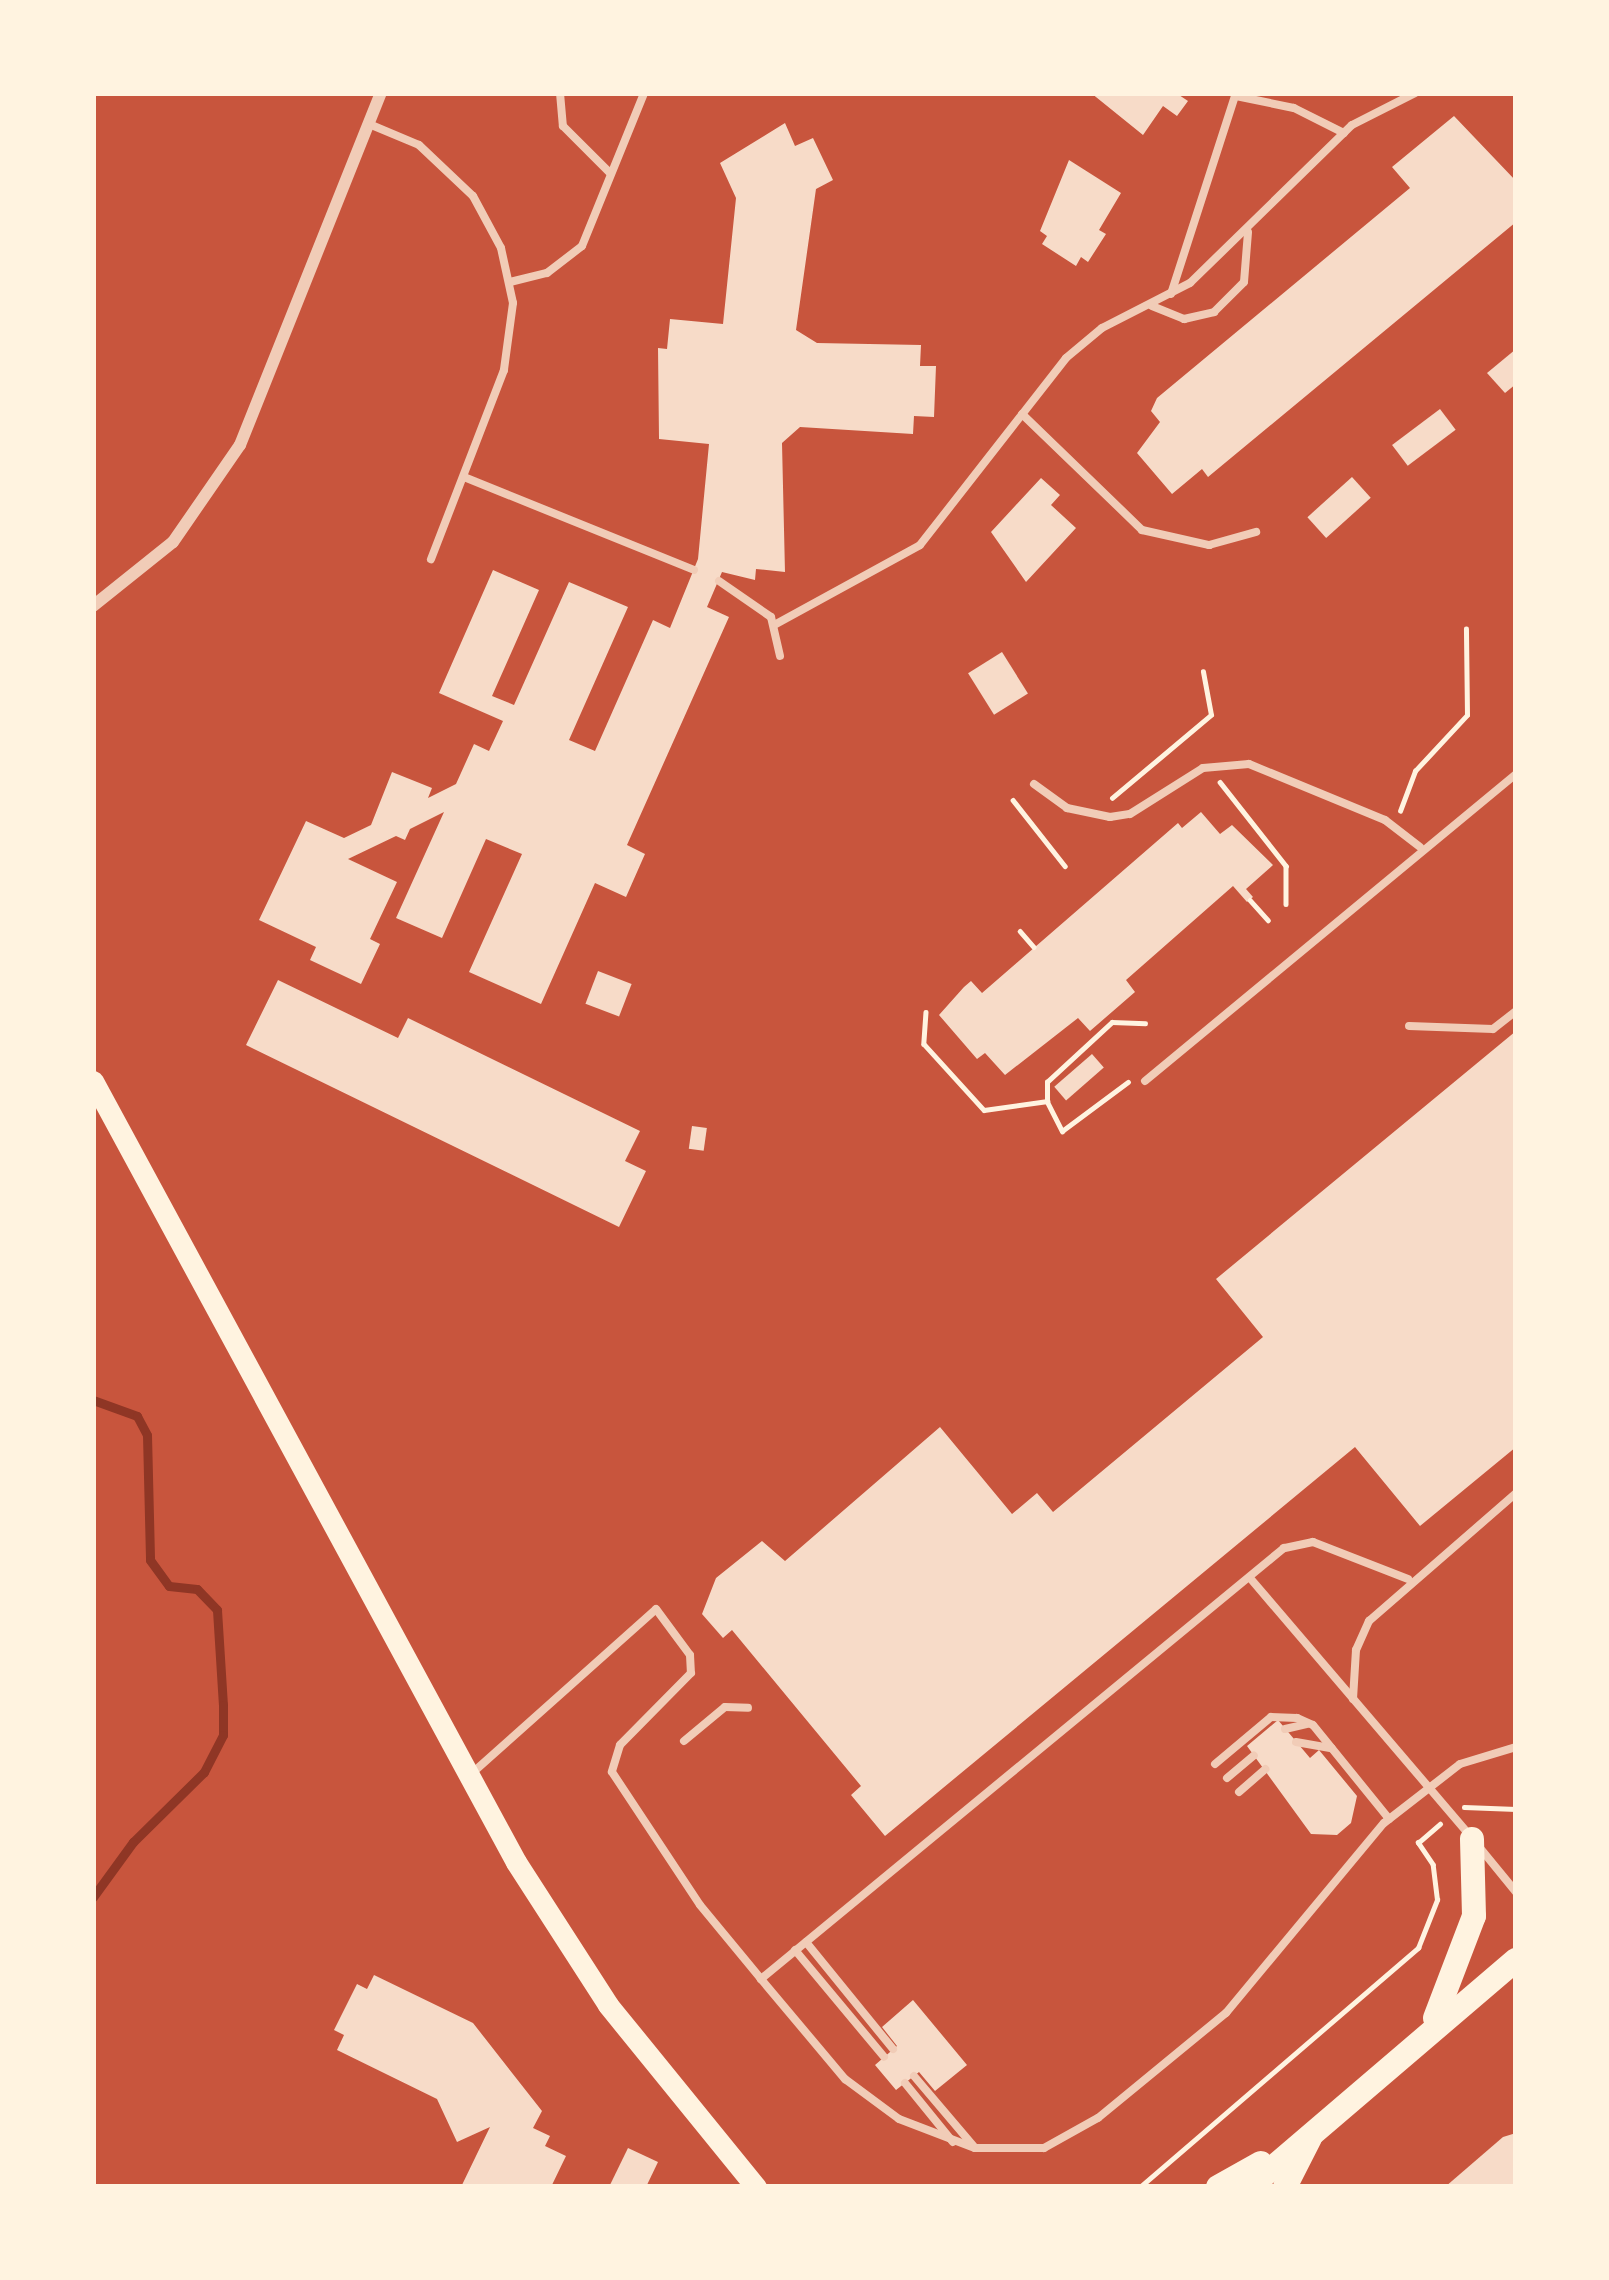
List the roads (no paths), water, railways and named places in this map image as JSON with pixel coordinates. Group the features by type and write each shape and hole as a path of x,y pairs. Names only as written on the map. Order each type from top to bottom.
{"main road":[{"path":"93,1082 468,1777 608,2005 756,2187"},
{"path":"1424,2036 1469,1941 1478,1889 1472,1839"},
{"path":"1250,2187 1284,2151 1516,1960"},
{"path":"1285,2187 1321,2121"},
{"path":"1218,2187 1284,2151"}],"street":[{"path":"93,606 173,542 240,445 381,93"}],"lane":[{"path":"560,93 563,126 610,173"},
{"path":"510,282 548,273 581,247 644,93"},
{"path":"776,624 920,545 964,499 1022,414 1082,343 1171,296 1248,231 1344,133 1415,93"},
{"path":"1171,296 1236,94 1294,108 1344,133"},
{"path":"369,124 419,145 472,196 510,282 504,370 431,559"},
{"path":"1150,305 1184,319 1214,312 1244,282 1248,231"},
{"path":"1022,414 1142,530 1209,545 1256,532"},
{"path":"464,477 694,570"},
{"path":"719,581 754,599 776,624 780,656"},
{"path":"1034,784 1085,814 1130,814 1186,774 1249,764 1385,820 1420,847"},
{"path":"1145,1081 1420,847 1516,774"},
{"path":"1409,1026 1493,1029 1516,1011"},
{"path":"1353,1700 1356,1650 1380,1606 1516,1493"},
{"path":"761,1979 1284,1548 1305,1542 1408,1579"},
{"path":"1250,1578 1516,1892"},
{"path":"468,1777 656,1609 690,1655 691,1673 620,1745 612,1772 700,1905 858,2091 953,2142 1044,2148 1099,2118 1226,2013 1389,1820 1472,1757 1516,1748"},
{"path":"684,1741 724,1707 748,1708"},
{"path":"1215,1763 1271,1717 1313,1725 1389,1820"},
{"path":"1286,1729 1313,1725"},
{"path":"1296,1742 1332,1748"},
{"path":"1228,1778 1254,1755"},
{"path":"1239,1792 1265,1769"},
{"path":"806,1942 893,2049"},
{"path":"795,1950 884,2057"},
{"path":"914,2076 975,2147"},
{"path":"905,2083 953,2142"}],"waterway":[{"path":"93,1400 137,1416 147,1435 150,1560 169,1586 197,1589 217,1610 223,1705 223,1735 204,1772 133,1842 93,1897"}]}
